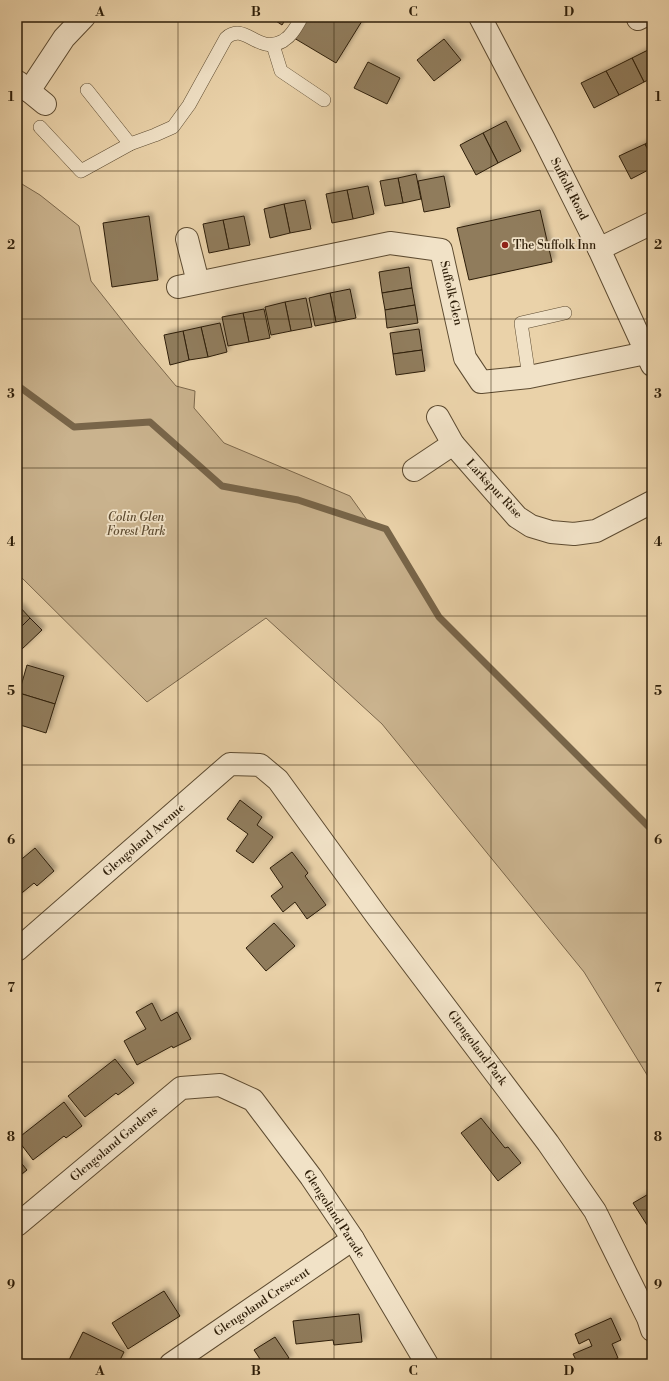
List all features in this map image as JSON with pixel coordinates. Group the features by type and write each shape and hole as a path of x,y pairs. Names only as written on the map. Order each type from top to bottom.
{"street":[{"path":"30,92 64,38 84,17"},
{"name":"Suffolk Road","path":"480,17 544,139 599,249 649,359"},
{"path":"599,249 652,223"},
{"name":"Suffolk Glen","path":"187,239 188,285 390,243 441,250 465,358 480,382 529,377 649,359"},
{"name":"Larkspur Rise","path":"438,417 453,444 516,517 531,526 551,532 574,534 596,531 652,502"},
{"path":"414,470 453,444"},
{"name":"Glengoland Avenue","path":"17,950 230,764 260,765 278,780"},
{"name":"Glengoland Park","path":"278,780 376,915 548,1143 595,1211 648,1318 652,1330"},
{"name":"Glengoland Gardens","path":"17,1225 182,1088 220,1084"},
{"name":"Glengoland Parade","path":"220,1084 252,1100 311,1177 353,1239 427,1364"},
{"name":"Glengoland Crescent","path":"171,1364 353,1239"}],"lane":[{"path":"40,127 81,171 130,144 173,127 189,105 226,38 230,34 239,32 265,45 273,45 290,37 302,17"},
{"path":"273,45 281,71 324,100"},
{"path":"87,90 130,144"},
{"path":"529,377 521,323 565,314"}],"green space":[{"name":"Colin Glen Forest Park","path":"17,181 40,195 79,226 91,281 176,386 195,391 194,408 224,443 350,496 370,524 386,529 440,617 652,830 652,1083 584,972 382,724 266,618 147,702 17,573"}],"building":[{"path":"270,17 287,17 282,25"},
{"path":"307,17 356,17 362,21 336,63 294,38"},
{"path":"444,39 461,60 434,81 417,60"},
{"path":"652,48 652,78 644,82 632,58"},
{"path":"632,58 644,82 619,95 606,71"},
{"path":"368,62 400,78 387,104 354,88"},
{"path":"606,71 619,95 594,108 581,83"},
{"path":"506,121 521,151 498,163 483,133"},
{"path":"483,133 498,163 476,175 460,145"},
{"path":"652,140 652,158 645,144"},
{"path":"645,144 652,158 652,168 631,179 619,156"},
{"path":"416,174 421,199 403,203 398,178"},
{"path":"444,176 450,207 424,212 418,181"},
{"path":"398,178 403,203 385,206 380,181"},
{"path":"368,186 374,214 353,219 347,190"},
{"path":"347,190 353,219 332,223 326,194"},
{"path":"305,200 311,229 290,233 284,204"},
{"path":"284,204 290,233 270,238 264,209"},
{"name":"The Suffolk Inn","path":"540,210 552,262 469,280 457,228"},
{"path":"149,216 158,280 112,287 103,223"},
{"path":"244,216 250,245 229,249 223,220"},
{"path":"223,220 229,249 209,253 203,224"},
{"path":"409,267 412,288 382,293 379,272"},
{"path":"412,288 415,305 385,310 382,293"},
{"path":"350,289 356,318 336,322 330,293"},
{"path":"330,293 336,322 315,326 309,298"},
{"path":"306,298 312,327 291,331 285,302"},
{"path":"285,302 291,331 271,335 265,307"},
{"path":"415,305 418,323 387,328 385,310"},
{"path":"264,309 270,338 249,342 243,313"},
{"path":"243,313 249,342 228,346 222,317"},
{"path":"220,323 227,352 208,357 201,327"},
{"path":"201,327 208,357 189,360 183,331"},
{"path":"419,329 422,350 393,354 390,333"},
{"path":"183,331 189,360 170,365 164,335"},
{"path":"422,350 425,371 396,375 393,354"},
{"path":"19,606 30,618 17,631 17,608"},
{"path":"30,618 42,630 21,650 17,646 17,631"},
{"path":"27,665 64,676 55,704 19,693"},
{"path":"19,693 55,704 46,733 17,724 17,698"},
{"path":"240,800 262,817 257,825 273,837 253,863 236,851 248,834 227,819"},
{"path":"35,848 54,871 37,886 34,883 17,897 17,863"},
{"path":"292,852 308,873 305,876 326,905 307,919 295,902 283,912 271,896 283,887 270,868"},
{"path":"274,923 295,946 266,971 246,948"},
{"path":"152,1003 161,1021 177,1012 191,1039 173,1048 172,1046 137,1065 124,1041 146,1029 136,1012"},
{"path":"115,1059 134,1083 118,1095 116,1093 85,1117 68,1096"},
{"path":"64,1102 82,1126 66,1138 64,1136 33,1160 17,1139"},
{"path":"481,1118 505,1148 508,1147 521,1163 498,1181 461,1133"},
{"path":"17,1158 27,1170 17,1178"},
{"path":"652,1192 652,1222 647,1225 633,1203"},
{"path":"164,1291 180,1316 128,1349 112,1323"},
{"path":"359,1314 362,1342 334,1345 333,1340 296,1344 293,1321"},
{"path":"611,1318 621,1340 612,1344 618,1358 604,1364 578,1364 573,1354 592,1346 589,1339 579,1344 575,1334"},
{"path":"83,1332 124,1352 118,1364 67,1364"},
{"path":"275,1337 289,1358 280,1364 253,1364 260,1359 254,1350"}],"waterway":[{"path":"17,387 21,388 74,427 150,422 222,486 298,500 386,529 439,617 652,830"}],"place":[{"name":"The Suffolk Inn","path":"505,245"}]}
